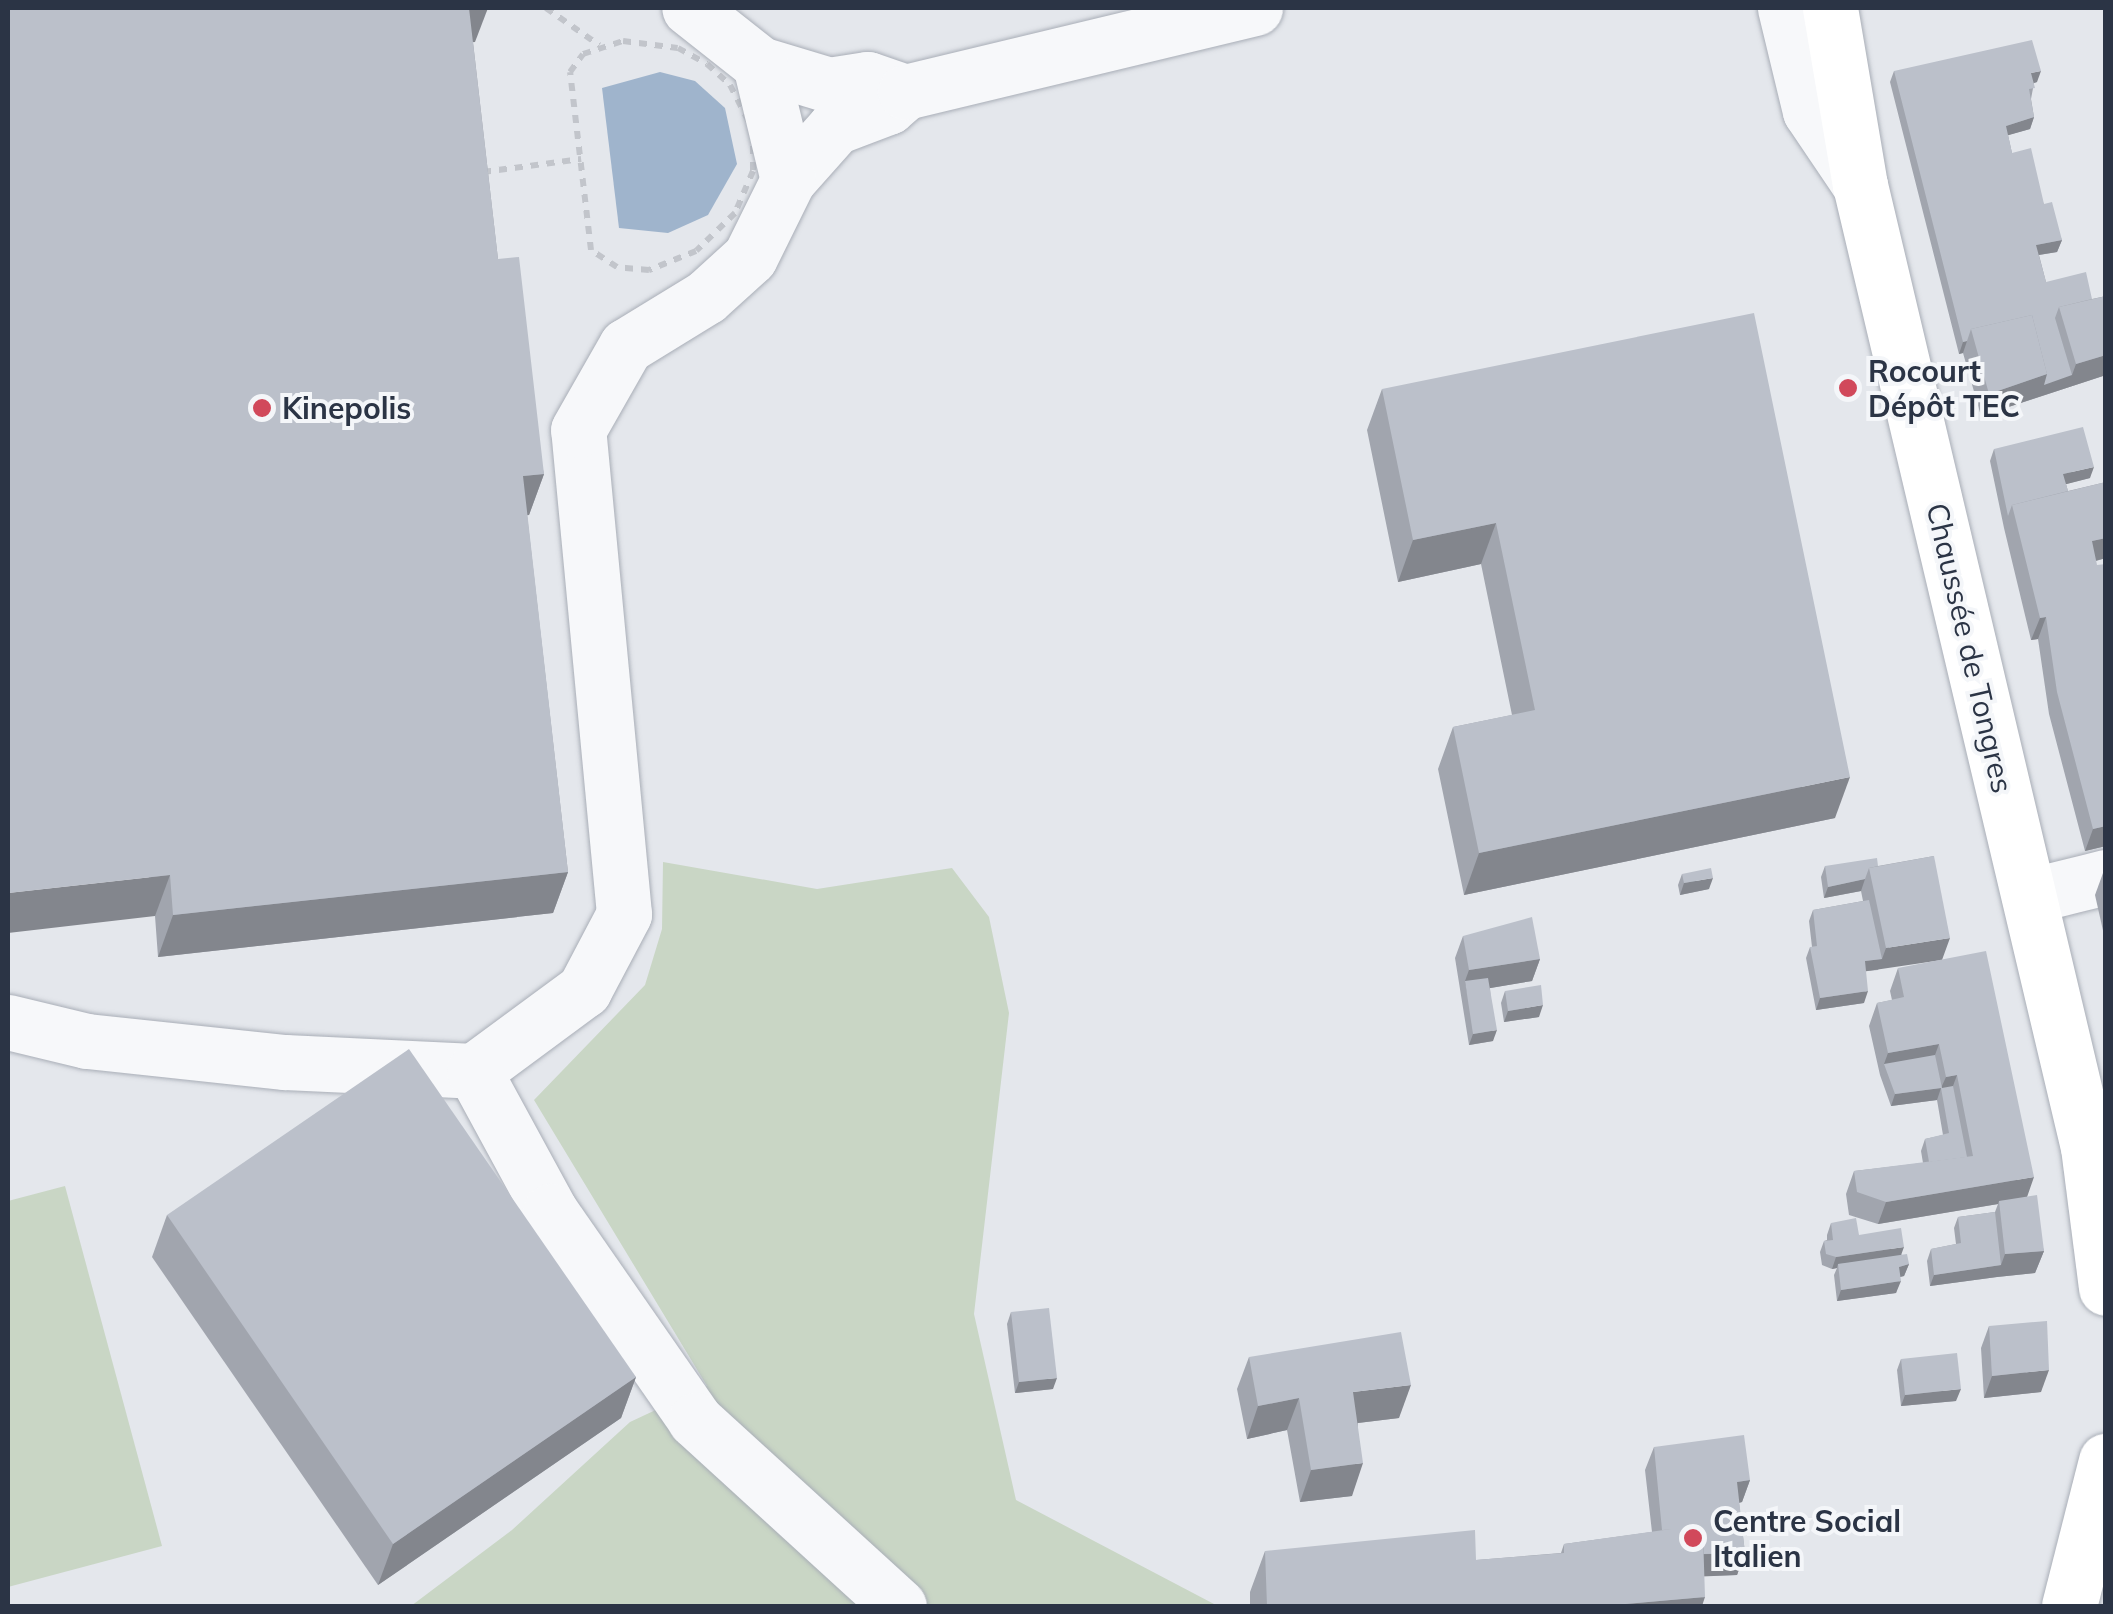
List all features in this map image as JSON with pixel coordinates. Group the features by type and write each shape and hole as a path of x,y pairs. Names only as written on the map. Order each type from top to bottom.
{"main road":[{"name":"Chaussée de Tongres","path":"1830,8 1860,185 2088,1147 2106,1288"},
{"path":"2070,1606 2106,1462"}],"lane":[{"path":"689,8 760,64 829,84 868,79 905,92"},
{"path":"8,1022 87,1040 206,1053 474,1071 584,990 624,914 578,430 626,346 706,297 750,257 774,219 788,180 836,126 888,107 905,92 1255,8"},
{"path":"1784,8 1810,111 1860,185"},
{"path":"760,64 788,180"},
{"path":"2029,896 2106,876"},
{"path":"474,1071 550,1211 695,1420 899,1606"}],"path":[{"path":"546,8 600,46"},
{"path":"648,42 707,64 744,108 753,130 752,171 736,212 715,236 677,261 649,270 617,267 592,250 581,160 570,72 583,54 600,46 648,42"},
{"path":"468,174 581,160"}],"green space":[{"path":"663,862 817,889 952,868 989,917 1009,1013 974,1314 1016,1500 1214,1604 411,1606 512,1530 630,1422 707,1386 534,1100 645,985 662,929"},
{"path":"65,1186 162,1546 8,1587 8,1201"}],"water":[{"path":"660,72 695,81 725,108 737,164 708,215 668,233 619,228 602,88"}],"building":[{"name":"Kinepolis","path":"8,8 469,8 498,259 519,257 544,474 523,476 568,872 173,915 170,875 8,893"},
{"path":"2032,40 2041,71 2031,73 2035,88 2029,89 2034,117 2006,126 2012,153 2031,148 2044,204 2052,202 2062,240 2036,245 2046,282 2086,272 2092,299 2059,307 2055,318 2072,375 2044,385 2047,374 2032,315 1971,329 1963,342 1894,71"},
{"path":"2106,296 2106,355 2076,364 2059,307"},
{"path":"1754,313 1850,777 1479,853 1453,727 1535,710 1496,523 1413,540 1382,389"},
{"path":"2032,315 2047,374 1989,394 1971,329"},
{"path":"2083,427 2094,467 2063,474 2068,491 2012,505 2008,516 1994,449"},
{"path":"2106,482 2106,538 2092,541 2097,565 2106,564 2106,826 2093,829 2057,692 2046,617 2040,618 2012,505"},
{"path":"1934,856 1950,938 1886,948 1869,868"},
{"path":"1877,858 1878,866 1869,868 1865,879 1828,887 1825,866"},
{"path":"1711,868 1713,878 1684,883 1682,874"},
{"path":"1869,900 1882,959 1865,961 1868,991 1820,998 1810,947 1817,946 1813,910"},
{"path":"1532,917 1540,959 1469,970 1463,936"},
{"path":"1986,951 2034,1177 1886,1202 1857,1192 1854,1171 1973,1156 1957,1075 1946,1077 1939,1044 1888,1053 1877,1003 1904,997 1898,968"},
{"path":"1488,978 1497,1030 1473,1034 1465,981"},
{"path":"1541,985 1543,1005 1508,1011 1505,991"},
{"path":"409,1049 636,1377 393,1544 167,1215"},
{"path":"1935,1055 1942,1088 1953,1086 1967,1157 1929,1162 1925,1139 1949,1133 1941,1088 1895,1094 1884,1064"},
{"path":"2037,1195 2044,1251 2005,1254 1999,1201"},
{"path":"1995,1212 2001,1265 1934,1275 1931,1249 1961,1243 1958,1217"},
{"path":"1856,1218 1859,1235 1901,1228 1904,1247 1836,1257 1826,1254 1824,1241 1833,1240 1831,1223"},
{"path":"1907,1254 1909,1264 1899,1267 1901,1281 1841,1290 1838,1264"},
{"path":"1049,1308 1057,1378 1019,1382 1011,1312"},
{"path":"2047,1321 2049,1370 1992,1376 1989,1326"},
{"path":"1401,1332 1411,1385 1353,1392 1363,1463 1311,1470 1299,1398 1258,1406 1249,1357"},
{"path":"1957,1353 1961,1389 1905,1395 1901,1359"},
{"name":"Centre Social Italien","path":"1744,1435 1750,1480 1737,1482 1745,1553 1704,1554 1703,1534 1681,1536 1681,1529 1662,1530 1654,1447"},
{"path":"1681,1529 1681,1536 1703,1534 1705,1597 1603,1606 1267,1606 1265,1551 1475,1530 1476,1560 1564,1553 1564,1544"}],"place":[{"name":"Rocourt Dépôt TEC","path":"1848,388"},
{"name":"Kinepolis","path":"262,408"},
{"name":"Centre Social Italien","path":"1693,1538"}]}
